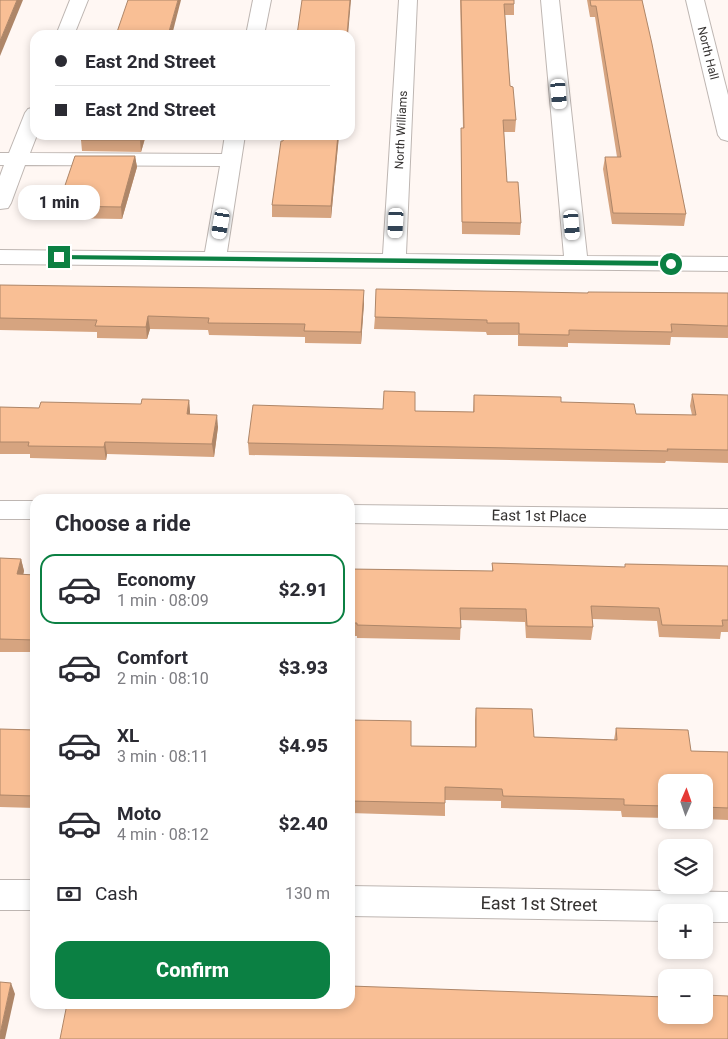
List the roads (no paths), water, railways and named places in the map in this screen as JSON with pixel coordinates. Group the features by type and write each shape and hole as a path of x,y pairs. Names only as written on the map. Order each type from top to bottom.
{"street":[{"path":"67,30 79,0"},
{"path":"256,30 262,0"},
{"name":"North Williams","path":"394,260 408,0"},
{"path":"550,0 576,262"},
{"name":"North Hall","path":"694,0 728,135"},
{"path":"0,203 9,159 30,122"},
{"path":"215,258 234,140"},
{"path":"9,159 230,160"},
{"path":"0,257 728,264"},
{"path":"0,510 30,510"},
{"name":"East 1st Place","path":"355,514 728,519"},
{"path":"0,895 30,895"},
{"name":"East 1st Street","path":"355,900 728,907"}]}
